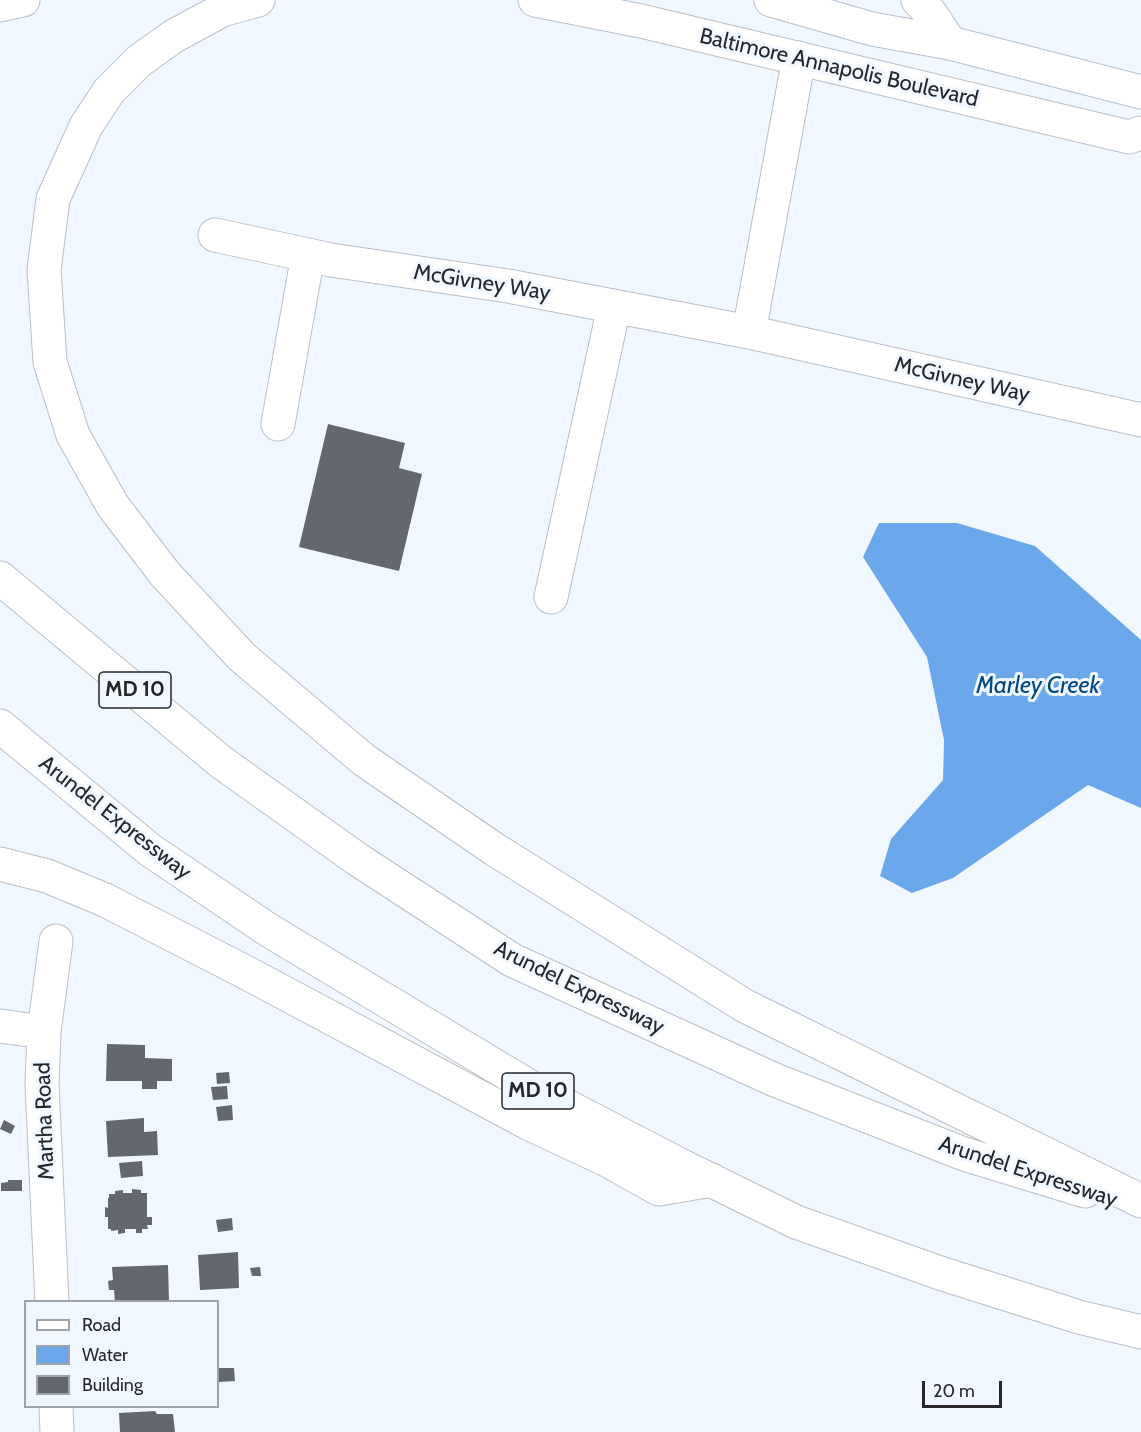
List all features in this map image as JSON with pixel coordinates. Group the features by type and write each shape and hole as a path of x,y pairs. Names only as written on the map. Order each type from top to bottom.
{"main road":[{"path":"0,5 23,0"},
{"path":"258,0 222,10 174,36 139,61 109,91 86,126 53,199 44,270 50,363 73,435 113,506 165,574 242,657 364,760 494,849 745,1006 1141,1201"},
{"name":"Baltimore Annapolis Boulevard","path":"535,0 641,21 1119,135 1129,137 1141,133"},
{"name":"Baltimore Annapolis Boulevard","path":"771,0 816,7 872,29 950,43 1141,92"},
{"path":"918,0 930,13 950,43"},
{"path":"749,332 799,58 816,7"},
{"name":"McGivney Way","path":"215,235 308,255 508,286 749,332 1141,420"},
{"path":"278,424 308,255"},
{"path":"551,597 614,307"},
{"name":"Arundel Expressway","path":"0,578 221,762 357,859 512,960 775,1080 964,1154 1141,1209"},
{"name":"Arundel Expressway","path":"0,726 150,850 270,930 530,1087 796,1222 917,1265 1079,1317 1141,1332"},
{"path":"0,864 48,876 105,900 530,1124 607,1160 659,1189 712,1180"},
{"name":"Martha Road","path":"52,1300 42,1084 44,1032 56,941"},
{"path":"0,1026 44,1032"},
{"path":"56,1408 57,1432"}],"water":[{"name":"Marley Creek","path":"879,523 957,523 1035,546 1141,640 1141,808 1088,785 953,878 912,893 880,876 891,839 943,780 944,740 927,657 863,557"}],"building":[{"path":"328,424 405,443 399,468 422,474 399,571 299,547"},
{"path":"107,1044 145,1045 145,1058 172,1059 172,1081 157,1081 157,1089 142,1089 142,1081 106,1081"},
{"path":"229,1072 230,1083 217,1084 216,1073"},
{"path":"227,1086 228,1099 213,1100 211,1087"},
{"path":"232,1105 233,1120 218,1121 216,1107"},
{"path":"144,1118 144,1132 157,1131 158,1155 108,1157 106,1121"},
{"path":"4,1120 15,1126 11,1134 0,1129"},
{"path":"142,1161 143,1176 121,1178 119,1163"},
{"path":"8,1180 22,1180 22,1191 1,1191 1,1183 8,1182"},
{"path":"132,1189 147,1193 147,1217 152,1217 152,1225 147,1225 148,1229 142,1229 142,1233 136,1233 136,1229 125,1229 125,1233 118,1234 118,1230 108,1229 108,1217 105,1217 109,1194 123,1190 123,1193 132,1193"},
{"path":"232,1218 233,1230 218,1232 216,1220"},
{"path":"238,1252 239,1288 200,1290 198,1255"},
{"path":"168,1265 169,1300 115,1300 114,1290 109,1290 108,1281 113,1280 112,1267"},
{"path":"260,1267 261,1276 252,1276 250,1268"},
{"path":"219,1368 234,1368 235,1381 219,1382"},
{"path":"155,1411 157,1414 173,1414 175,1432 120,1432 119,1413"}]}
